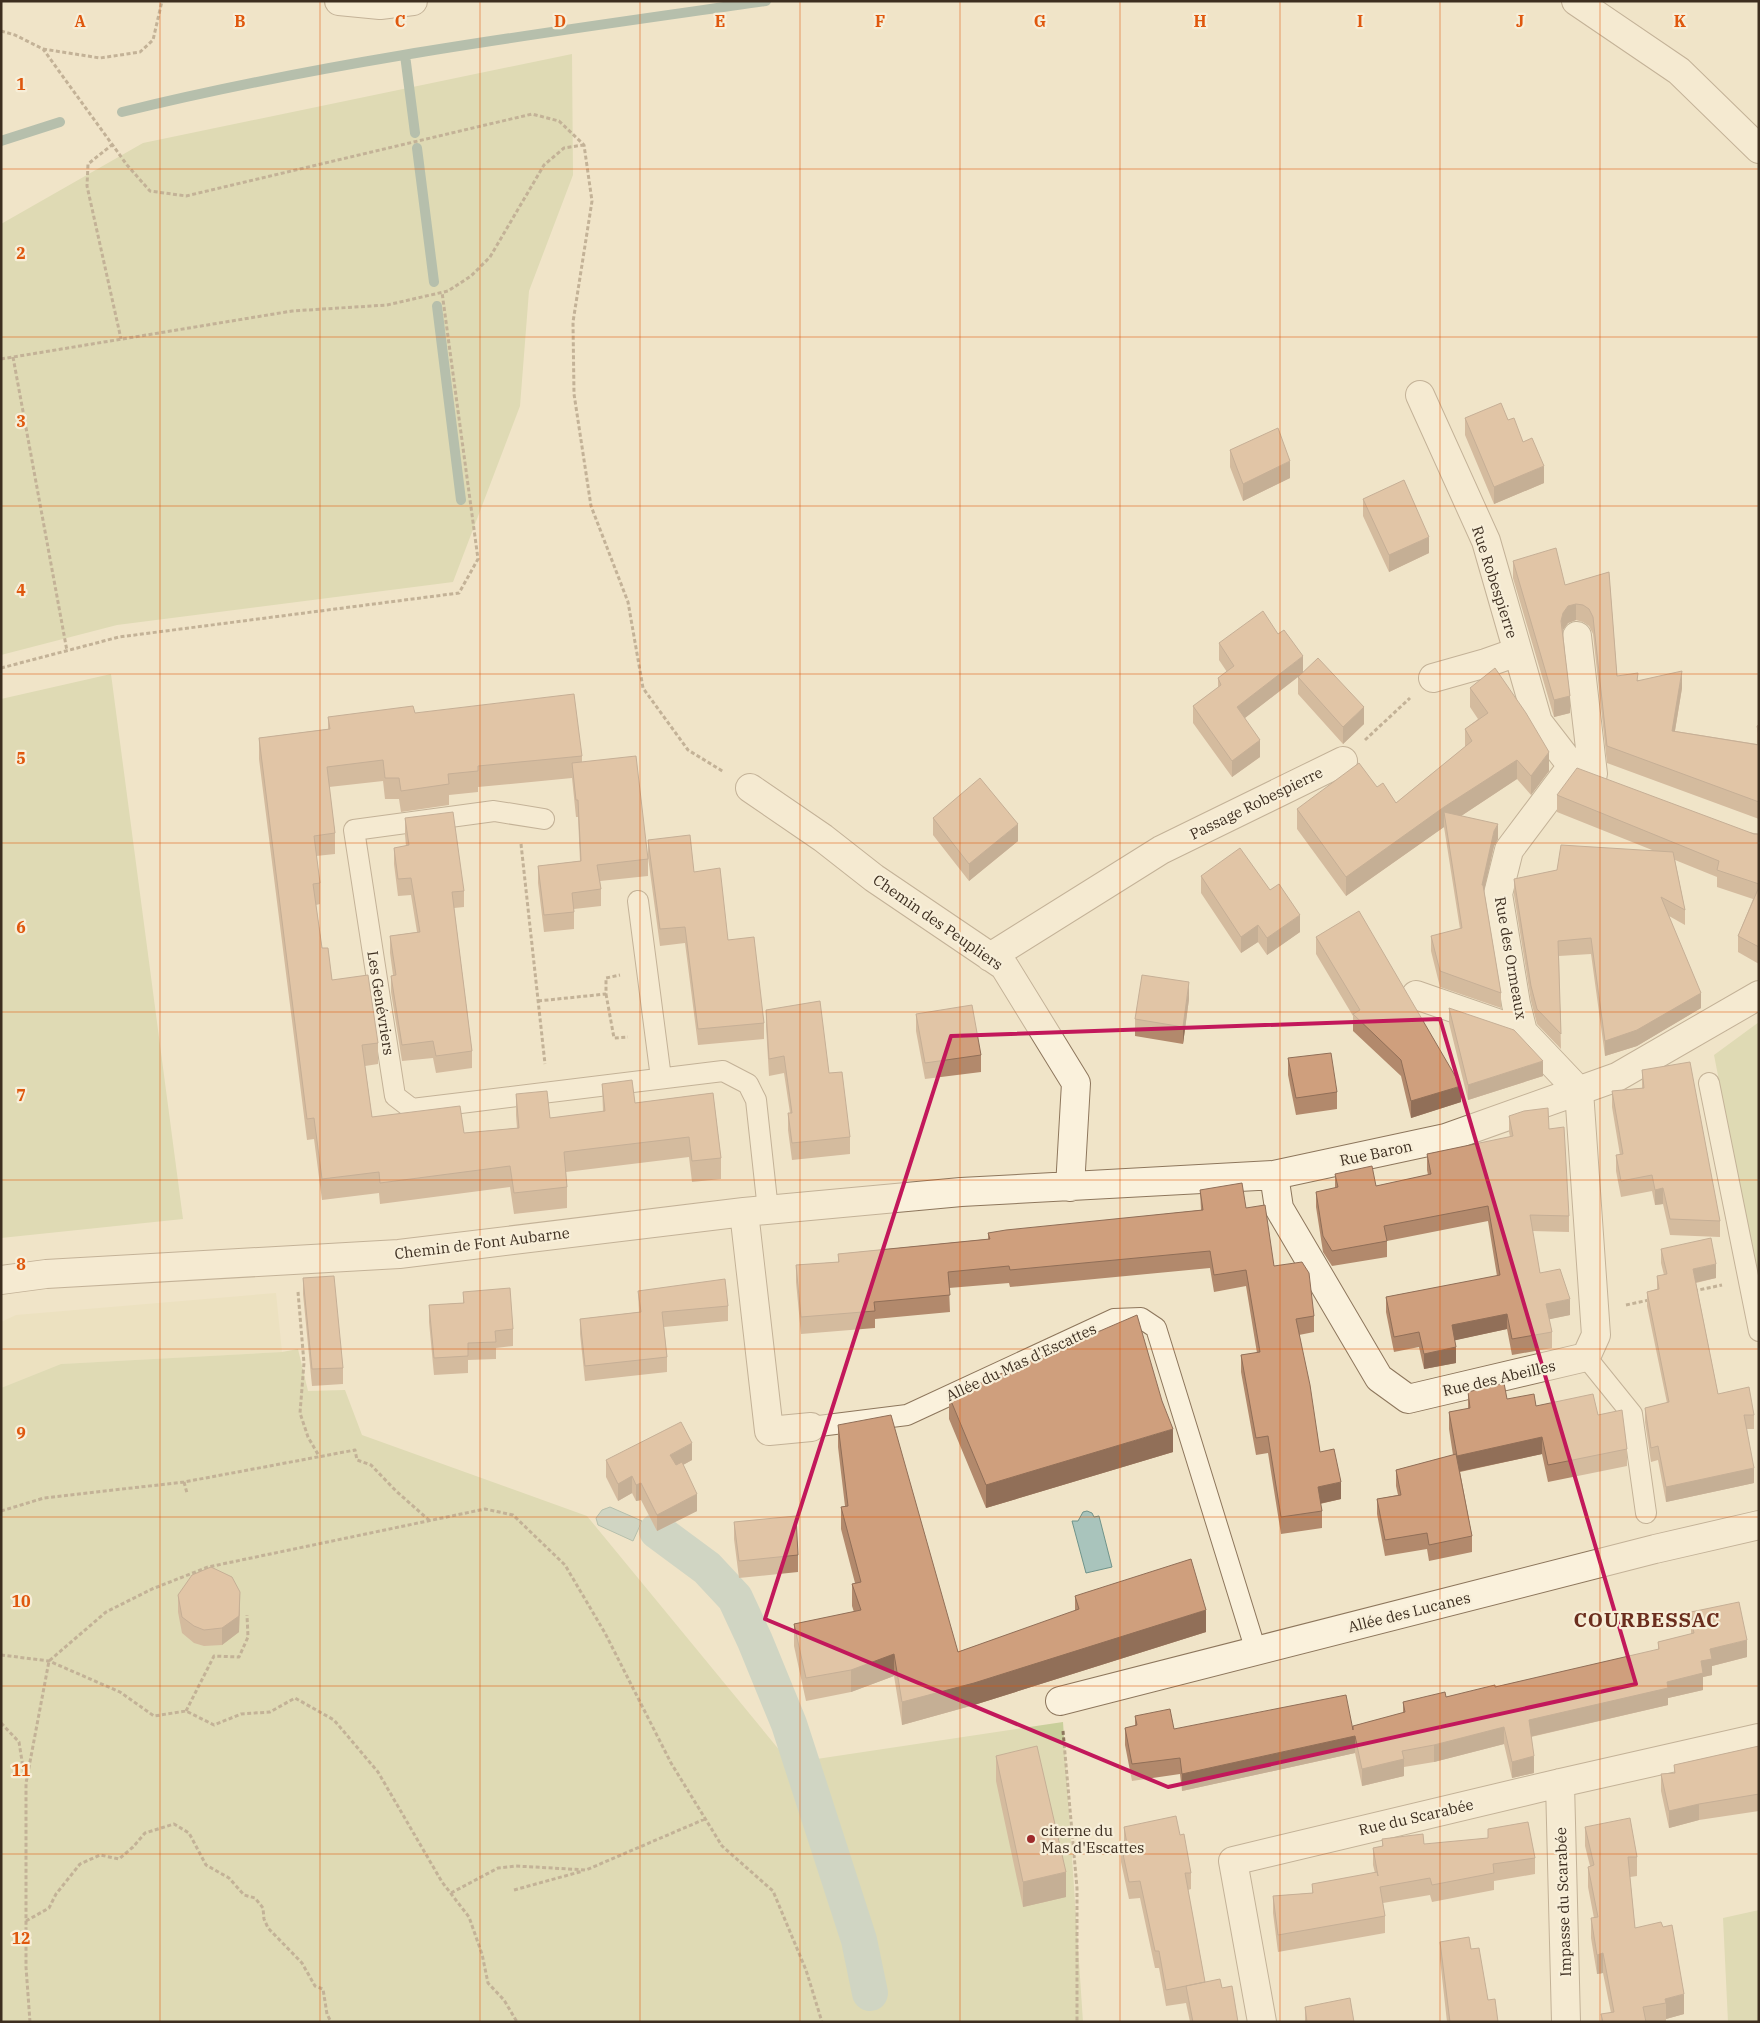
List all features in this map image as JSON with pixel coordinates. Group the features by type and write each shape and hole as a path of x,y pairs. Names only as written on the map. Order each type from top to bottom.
{"street":[{"path":"339,1 380,5 413,1"},
{"path":"1576,1 1679,72 1759,149"},
{"name":"Rue Robespierre","path":"1420,395 1486,541 1538,722 1582,770"},
{"path":"1577,636 1582,770 1619,784"},
{"path":"1433,678 1517,652"},
{"name":"Passage Robespierre","path":"990,957 1161,850 1342,761"},
{"name":"Rue des Ormeaux","path":"1579,1091 1523,1032 1516,1004 1498,894 1510,850 1582,770"},
{"name":"Chemin des Peupliers","path":"750,788 823,838 874,878 1004,966 1076,1083 1070,1187"},
{"name":"Rue Baron","path":"960,1192 1274,1176 1446,1138 1617,1078 1759,994"},
{"path":"1416,995 1523,1032"},
{"path":"1579,1091 1596,1335 1586,1357"},
{"name":"Rue des Abeilles","path":"1274,1176 1280,1208 1379,1378 1408,1399 1586,1357"},
{"name":"Chemin de Font Aubarne","path":"1,1280 46,1274 399,1254 756,1211 960,1192"},
{"name":"Allée du Mas d'Escattes","path":"756,1211 769,1431 811,1427"},
{"name":"Allée des Lucanes","path":"1060,1701 1655,1549 1759,1525"},
{"name":"Rue du Scarabée","path":"1262,2022 1232,1860 1560,1782 1759,1738"},
{"name":"Impasse du Scarabée","path":"1560,1782 1566,2022"}],"lane":[{"name":"Les Genévriers","path":"544,818 494,811 354,830 395,1096 412,1109 723,1071 748,1084 756,1100 756,1211"},
{"path":"638,901 662,1078"},
{"path":"1709,1084 1759,1331"},
{"name":"Allée du Mas d'Escattes","path":"811,1427 907,1415 1114,1319 1141,1318 1156,1328 1256,1651"},
{"path":"1586,1357 1632,1414 1646,1513"}],"path":[{"path":"1,31 15,35 42,49 100,58 140,52 154,40 162,1"},
{"path":"42,49 150,191 186,196 532,114 559,121 584,145 592,201 573,322 574,394 591,506 628,602 643,688 688,750 750,788"},
{"path":"113,144 88,164 87,186 121,339"},
{"path":"1,359 292,311 387,305 442,292 471,276 490,256 544,165 564,148 584,145"},
{"path":"1,668 119,637 459,593 478,559 442,292"},
{"path":"13,357 66,651"},
{"path":"1342,761 1433,678"},
{"path":"518,815 548,1092"},
{"path":"622,974 606,978 606,994 614,1038 656,1034"},
{"path":"538,1001 606,994"},
{"path":"297,1289 304,1363 300,1413 308,1437 319,1456"},
{"path":"1,1511 44,1498 184,1482 355,1450 356,1460 371,1465 396,1491 430,1521"},
{"path":"184,1482 187,1493"},
{"path":"26,1783 49,1661 106,1612 152,1589 208,1566 485,1509 513,1515 565,1565 605,1633 671,1763 722,1846 773,1891 806,1970 822,2022"},
{"path":"186,1712 214,1656 239,1657 248,1637 247,1615"},
{"path":"1,1654 49,1661 120,1692 154,1716 186,1712 214,1725 241,1714 270,1712 296,1698 334,1720 378,1772 442,1882 469,1917 482,1954 488,1983 504,2000 517,2022"},
{"path":"1060,1701 1078,1888 1077,2022"},
{"path":"1,1723 19,1742 26,1783 26,1968 30,2022"},
{"path":"514,1890 586,1870 706,1819"},
{"path":"26,1921 50,1908 56,1894 80,1864 100,1855 119,1859 133,1847 144,1833 174,1824 189,1833 206,1865 229,1878 244,1895 255,1898 263,1908 264,1919 268,1928 302,1963 315,1986 323,1989 327,2014 331,2022"},
{"path":"450,1893 498,1868 516,1866 586,1870"}],"highlighted area":[{"path":"1440,1019 1636,1684 1168,1787 765,1619 951,1036"}],"shaded area":[{"path":"276,1293 282,1352 61,1364 1,1388 1,1322 16,1315"}],"green space":[{"path":"572,54 573,175 529,291 520,406 453,582 117,625 1,655 1,224 143,143"},
{"path":"111,674 183,1219 1,1238 1,699"},
{"path":"1759,1022 1759,1285 1714,1055"},
{"path":"298,1349 308,1391 345,1390 362,1435 587,1516 790,1763 1063,1722 1083,2022 1,2022 1,1388 61,1364 282,1352"},
{"path":"1759,1910 1759,2022 1728,2022 1723,1918"}],"water":[{"path":"610,1507 642,1521 633,1541 598,1525 596,1518 602,1510"},
{"path":"1083,1512 1092,1513 1094,1517 1099,1516 1112,1567 1086,1573 1072,1521 1078,1521"}],"building":[{"path":"1501,403 1508,420 1514,418 1523,442 1532,438 1544,466 1494,487 1465,418"},
{"path":"1278,428 1290,461 1243,484 1230,450"},
{"path":"1404,480 1429,537 1389,555 1363,499"},
{"path":"1556,548 1565,585 1609,572 1617,676 1638,673 1637,681 1682,671 1672,731 1759,745 1759,802 1607,746 1593,617 1589,609 1583,605 1568,606 1563,613 1561,621 1570,696 1554,700 1513,561"},
{"path":"1263,611 1278,634 1284,630 1303,656 1237,707 1260,740 1232,761 1193,706 1221,685 1218,678 1234,666 1219,643"},
{"path":"1318,658 1364,707 1343,727 1298,677"},
{"path":"1495,668 1526,713 1549,752 1531,776 1517,760 1444,807 1346,877 1297,809 1359,763 1377,787 1383,783 1396,803 1472,741 1465,729 1488,713 1470,688"},
{"path":"574,694 582,756 478,766 478,771 448,774 449,784 401,791 399,778 385,778 383,760 327,767 335,833 314,836 320,883 313,884 322,948 328,948 332,980 368,975 378,1043 362,1045 372,1117 460,1106 464,1133 519,1128 516,1094 547,1091 550,1118 605,1111 602,1084 632,1080 635,1103 713,1093 721,1158 692,1161 689,1137 564,1152 567,1187 514,1193 510,1166 380,1183 379,1172 322,1179 314,1118 307,1119 259,738 330,729 328,717 413,706 415,713"},
{"path":"636,756 648,859 597,865 601,889 572,893 574,912 544,915 538,866 581,861 578,800 576,800 572,763"},
{"path":"1577,768 1754,834 1759,834 1759,884 1717,870 1719,861 1557,795"},
{"path":"980,778 1018,824 969,864 933,818"},
{"path":"453,812 464,891 452,892 472,1051 436,1056 433,1041 402,1045 391,976 396,975 390,936 420,932 411,878 398,879 394,848 409,845 405,818"},
{"path":"1444,812 1498,824 1494,831 1482,885 1501,993 1440,971 1431,936 1462,928"},
{"path":"690,835 694,872 720,868 728,940 754,937 764,1023 698,1029 685,927 660,929 648,840"},
{"path":"1561,845 1673,852 1685,910 1661,897 1701,993 1637,1030 1605,1041 1591,938 1558,941 1561,1034 1537,1009 1531,986 1514,879 1557,870"},
{"path":"1240,848 1270,890 1279,884 1300,915 1267,938 1258,925 1241,937 1201,876"},
{"path":"1759,887 1759,947 1738,936"},
{"path":"1359,911 1461,1086 1411,1101 1401,1060 1353,1014 1360,1010 1316,937"},
{"path":"1142,975 1189,982 1183,1027 1135,1019"},
{"path":"820,1001 829,1073 842,1072 850,1137 792,1143 788,1113 792,1113 784,1056 769,1059 766,1010"},
{"path":"972,1005 981,1055 925,1063 916,1014"},
{"path":"1449,1008 1514,1030 1543,1061 1468,1085"},
{"path":"1331,1053 1337,1092 1296,1098 1288,1058"},
{"path":"1690,1062 1720,1221 1670,1219 1663,1188 1655,1190 1652,1175 1621,1181 1616,1155 1623,1154 1612,1091 1644,1088 1642,1070"},
{"path":"1548,1108 1549,1129 1564,1127 1569,1216 1530,1215 1540,1273 1560,1269 1570,1299 1546,1304 1552,1332 1512,1339 1507,1314 1452,1325 1456,1347 1424,1354 1419,1332 1394,1337 1386,1297 1500,1275 1488,1206 1384,1226 1387,1241 1332,1251 1323,1236 1316,1192 1338,1187 1335,1174 1372,1166 1376,1186 1431,1174 1427,1154 1513,1136 1509,1116 1524,1111"},
{"path":"1242,1183 1246,1208 1265,1205 1274,1266 1302,1262 1309,1273 1314,1316 1296,1319 1310,1385 1320,1452 1334,1449 1341,1482 1318,1487 1322,1511 1281,1517 1268,1436 1256,1438 1241,1355 1260,1352 1246,1270 1214,1275 1210,1251 1010,1270 1009,1266 948,1272 950,1295 874,1302 875,1311 801,1317 796,1265 839,1262 838,1254 990,1239 988,1233 1006,1230 1203,1210 1200,1190"},
{"path":"1711,1238 1716,1264 1693,1269 1718,1394 1749,1387 1754,1415 1744,1415 1754,1468 1666,1487 1658,1446 1651,1448 1645,1408 1669,1402 1647,1292 1659,1289 1657,1276 1667,1274 1661,1249"},
{"path":"334,1276 343,1368 312,1369 303,1278"},
{"path":"725,1279 728,1306 662,1312 667,1357 585,1366 580,1319 641,1312 638,1291"},
{"path":"510,1288 513,1329 495,1331 496,1342 468,1343 468,1356 434,1358 429,1305 464,1303 463,1292"},
{"path":"1137,1315 1162,1401 1173,1429 986,1485 949,1396"},
{"path":"1504,1383 1507,1399 1534,1394 1536,1406 1593,1394 1598,1415 1622,1410 1627,1449 1548,1465 1542,1437 1457,1456 1449,1412 1470,1408 1468,1392"},
{"path":"891,1415 958,1652 1079,1609 1075,1596 1191,1559 1206,1610 974,1683 902,1702 894,1654 851,1670 806,1678 794,1624 861,1610 852,1584 861,1582 841,1507 848,1506 838,1425"},
{"path":"681,1422 692,1443 670,1455 676,1465 682,1462 697,1494 657,1515 641,1483 636,1485 632,1476 618,1484 606,1460"},
{"path":"1456,1454 1472,1536 1429,1545 1427,1533 1385,1540 1377,1499 1401,1495 1396,1470"},
{"path":"796,1516 798,1555 739,1561 734,1522"},
{"path":"211,1567 232,1577 240,1592 239,1616 222,1628 204,1630 194,1626 182,1617 178,1595 192,1575"},
{"path":"1739,1602 1747,1640 1710,1649 1712,1659 1701,1661 1703,1673 1667,1682 1668,1688 1529,1720 1534,1756 1512,1762 1504,1727 1402,1751 1404,1759 1362,1769 1355,1736 1182,1774 1180,1758 1132,1764 1125,1728 1137,1725 1135,1716 1170,1709 1174,1729 1346,1695 1353,1730 1353,1726 1405,1712 1403,1702 1445,1692 1446,1697 1495,1685 1495,1687 1659,1649 1658,1642 1694,1633 1691,1612"},
{"name":"citerne du Mas d'Escattes","path":"1037,1746 1066,1872 1023,1882 996,1756"},
{"path":"1759,1746 1759,1794 1669,1811 1661,1774 1675,1773 1674,1765"},
{"path":"1176,1816 1180,1835 1184,1834 1191,1873 1185,1873 1205,1982 1166,1990 1159,1951 1155,1951 1140,1881 1129,1882 1121,1845 1127,1844 1124,1827"},
{"path":"1630,1818 1637,1857 1628,1857 1635,1928 1661,1922 1663,1927 1672,1925 1684,1994 1665,1999 1666,2003 1643,2007 1646,2022 1603,2022 1601,2014 1614,2012 1603,1953 1597,1955 1591,1918 1598,1917 1588,1867 1594,1865 1585,1827"},
{"path":"1528,1822 1535,1858 1493,1864 1494,1873 1432,1885 1430,1878 1380,1887 1385,1916 1278,1935 1273,1896 1313,1893 1312,1884 1377,1872 1378,1876 1373,1848 1383,1846 1382,1839 1423,1834 1424,1844 1488,1838 1488,1829"},
{"path":"1469,1937 1471,1949 1479,1948 1488,2000 1495,1999 1498,2022 1450,2022 1440,1942"},
{"path":"1220,1979 1222,1988 1232,1986 1238,2022 1193,2022 1186,1986"},
{"path":"1350,1998 1354,2022 1307,2022 1305,2007"}],"waterway":[{"path":"122,112 281,77 362,62 523,36 766,1"},
{"path":"405,55 415,133"},
{"path":"1,141 60,122"},
{"path":"417,148 434,282"},
{"path":"437,306 461,500"},
{"path":"657,1531 707,1568 735,1598 755,1641 789,1724 859,1940 870,1993"}],"place":[{"name":"citerne du Mas d'Escattes","path":"1031,1839"}],"district":[{"name":"COURBESSAC","path":"1647,1619"}]}
